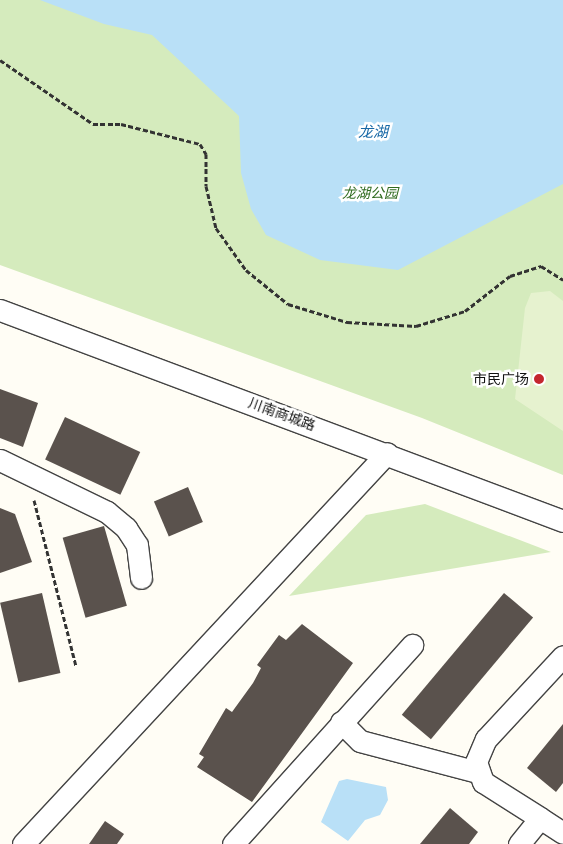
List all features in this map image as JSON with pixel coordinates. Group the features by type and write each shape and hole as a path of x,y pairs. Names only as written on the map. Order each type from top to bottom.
{"street":[{"name":"川南商城路","path":"0,310 387,453 563,521"},
{"path":"23,844 387,453"},
{"path":"0,460 107,512 126,528 137,545 141,578"},
{"path":"233,844 412,645"},
{"path":"477,772 486,740 563,656"},
{"path":"342,722 360,741 477,772 483,782 563,833"},
{"path":"518,844 540,818"}],"path":[{"path":"0,60 93,124 121,124 200,144 206,154 206,186 216,228 246,270 288,304 347,322 416,326 465,311 510,276 541,266 563,280"},
{"path":"27,472 76,666"}],"green space":[{"name":"龙湖公园","path":"0,0 563,0 563,475 422,418 0,265"},
{"name":"市民广场","path":"550,291 563,301 563,431 515,399 525,308 531,293"},
{"path":"425,504 551,552 289,596 366,515"}],"water":[{"name":"龙湖","path":"40,0 563,0 563,184 398,270 320,260 266,235 251,209 241,173 239,116 152,35 104,24"},
{"path":"347,779 386,787 388,800 380,815 365,820 348,841 321,822 339,781"}],"building":[{"path":"0,389 38,403 23,447 0,438"},
{"path":"65,417 140,452 120,495 45,460"},
{"path":"188,487 203,522 169,536 154,501"},
{"path":"0,508 15,514 32,562 0,573"},
{"path":"104,526 127,606 86,618 63,538"},
{"path":"42,593 60,673 19,683 0,603"},
{"path":"504,593 533,617 431,739 402,715"},
{"path":"302,624 353,663 252,802 197,767 204,757 199,754 226,708 232,712 253,683 261,668 257,665 279,635 286,640"},
{"path":"563,724 563,783 556,792 527,768"},
{"path":"450,808 478,832 469,844 420,844"},
{"path":"105,821 124,834 117,844 89,844"}],"place":[{"name":"市民广场","path":"539,379"}]}
